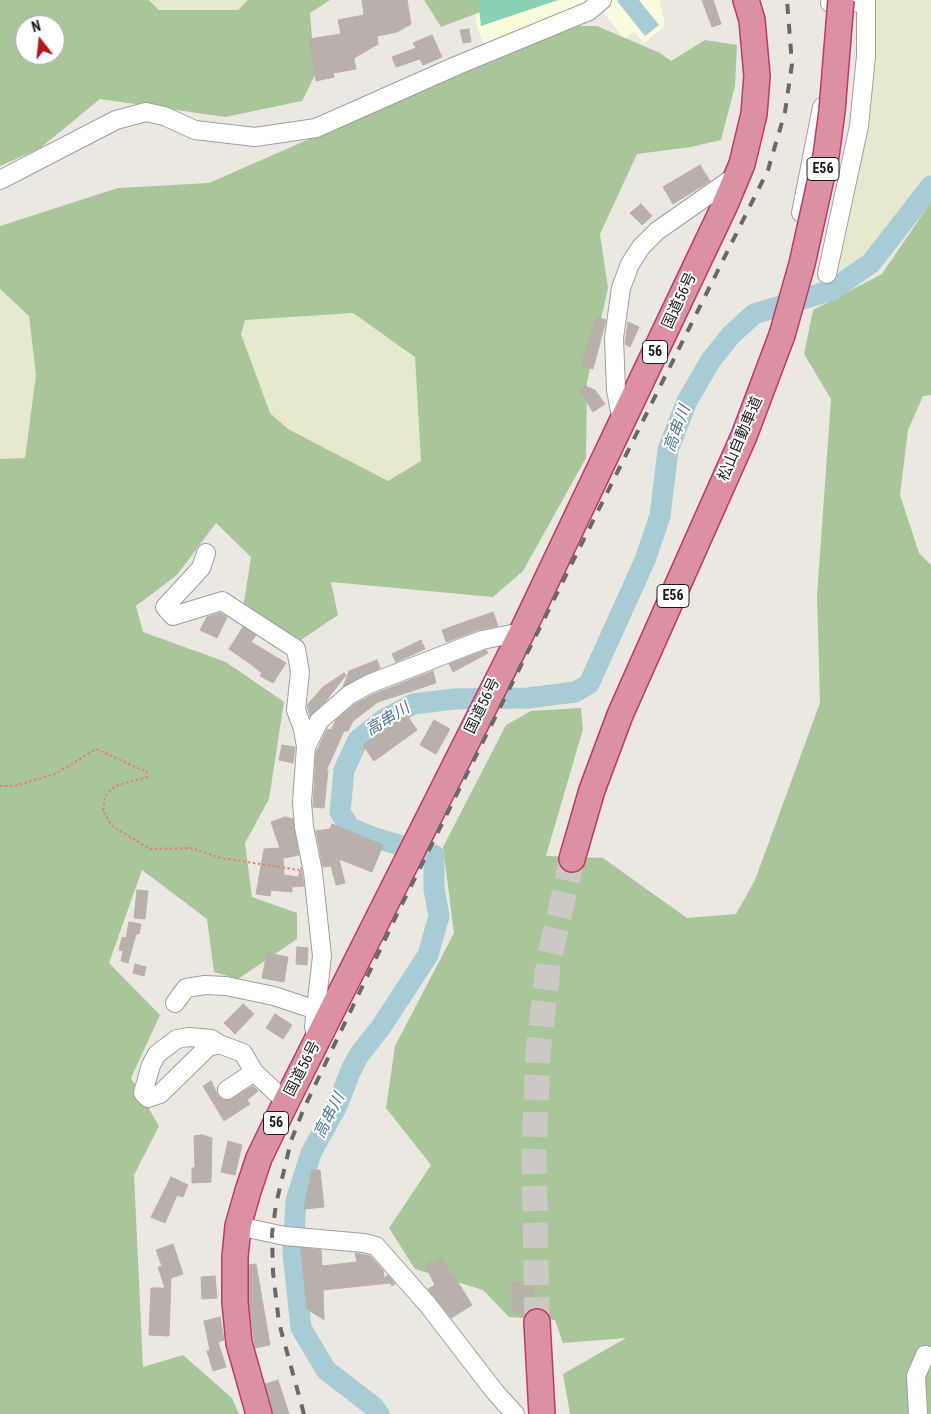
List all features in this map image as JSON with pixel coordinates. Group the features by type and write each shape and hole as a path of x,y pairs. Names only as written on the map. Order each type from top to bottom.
{"highway":[{"name":"国道56号","path":"259,1414 245,1368 236,1320 234,1274 238,1226 259,1158 488,696 522,632 738,175 754,114 757,76 752,20 746,0"},
{"name":"松山自動車道","path":"572,859 592,790 620,715 744,436 782,335 802,264 826,156 833,101 841,0"},
{"path":"537,1322 542,1405"}],"street":[{"path":"0,180 116,120 146,112 164,116 195,130 255,137 316,128 467,61 589,11 602,0"},
{"path":"784,285 823,103 830,3 866,1 866,56 859,126 827,274"},
{"path":"810,164 849,170"},
{"path":"622,421 616,390 614,338 621,288 630,264 641,247 657,231 738,175"},
{"path":"794,245 832,253"},
{"path":"206,553 201,568 165,607 173,616 222,601 296,649 300,672 296,710 306,747 302,802 304,827 313,872 322,956 314,1027 317,1041"},
{"path":"306,747 319,720 349,695 369,684 482,640 522,632"},
{"path":"175,1003 186,988 205,985 226,986 274,996 316,1010"},
{"path":"219,1044 243,1053 254,1072 286,1102"},
{"path":"226,1090 254,1072"},
{"path":"238,1226 285,1236 364,1243 376,1246 428,1305 495,1392 515,1414"},
{"path":"918,1414 916,1376 925,1355 931,1356"}],"path":[{"path":"0,786 14,786 54,774 96,749 147,772 147,777 115,786 105,796 103,811 112,826 150,849 191,848 221,858 313,872"}],"shaded area":[{"path":"149,0 248,0 238,10 159,10"},
{"path":"473,0 660,0 665,26 644,43 634,32 624,39 600,8 484,45 477,27"},
{"path":"872,0 931,0 931,173 893,230 869,260 844,272 834,272"},
{"path":"0,289 29,316 36,375 25,458 0,459"},
{"path":"353,313 415,356 421,461 388,481 288,429 270,413 240,334 245,320"}],"green space":[{"path":"0,0 149,0 159,10 238,10 248,0 330,0 310,13 315,75 302,101 225,117 100,99 39,149 0,166"},
{"path":"424,0 481,0 483,11 441,27"},
{"path":"478,0 558,0 481,26"},
{"path":"567,26 597,26 660,53 671,61 705,40 737,45 735,86 721,140 691,147 637,154 600,234 608,288 587,382 586,458 523,571 493,597 331,582 338,615 301,640 243,608 251,557 216,523 177,575 136,606 143,632 226,662 284,702 269,799 245,843 252,897 297,913 297,939 238,979 214,972 207,919 142,870 109,963 160,1015 131,1078 159,1126 134,1175 143,1367 183,1355 232,1398 239,1414 0,1414 0,459 25,458 36,375 29,316 0,289 0,226 118,188 209,183","holes":["353,313 415,357 421,461 388,481 288,429 270,413 241,334 245,320"]},
{"path":"931,202 931,395 923,396 908,430 900,495 919,553 931,565 931,1414 570,1414 563,1374 626,1338 563,1343 555,1320 509,1317 483,1290 415,1269 389,1228 431,1165 386,1108 395,1046 454,933 443,847 506,725 531,711 581,708 583,729 546,856 603,858 687,918 736,914 755,880 820,703 817,596 831,399 804,354 813,310 882,274"}],"water":[{"path":"639,0 659,25 645,36 617,1"}],"building":[{"path":"362,0 407,0 411,24 397,32 377,36 378,44 354,58 356,69 333,73 334,77 316,81 309,39 341,34 338,20 364,15"},
{"path":"702,0 713,0 721,24 712,27"},
{"path":"469,29 471,42 463,43 460,30"},
{"path":"432,35 442,57 423,65 420,59 396,67 392,57 416,48 413,43"},
{"path":"700,165 710,181 673,204 663,187"},
{"path":"641,204 652,216 642,225 630,213"},
{"path":"596,317 606,320 593,369 581,365"},
{"path":"628,322 639,327 630,347 625,344"},
{"path":"585,386 595,390 605,404 593,412 579,390"},
{"path":"493,612 498,626 478,630 446,642 442,630"},
{"path":"220,613 227,617 217,638 200,630 207,617"},
{"path":"243,627 256,635 251,642 286,663 273,683 260,676 262,673 229,649"},
{"path":"421,640 425,649 396,662 392,654"},
{"path":"486,650 488,653 453,672 449,664"},
{"path":"377,660 380,668 343,687 349,671"},
{"path":"433,671 436,683 378,702 353,721 348,731 344,731 326,771 328,770 324,808 313,807 316,753 327,729 331,730 336,720 355,704 374,694"},
{"path":"344,673 346,675 325,702 310,716 307,705 323,687"},
{"path":"406,714 417,730 374,761 363,745"},
{"path":"434,720 450,729 436,754 420,745"},
{"path":"282,745 295,747 293,763 279,760"},
{"path":"285,817 293,819 299,855 283,858 284,875 298,877 301,867 304,886 292,887 292,892 271,890 270,896 256,894 264,849 280,848 271,822"},
{"path":"332,824 383,845 372,872 339,859 345,883 336,885 331,866 323,867 316,831 330,829"},
{"path":"137,890 148,891 145,919 134,918"},
{"path":"129,922 141,924 139,934 136,934 128,963 121,961 123,951 119,950 122,937 126,938"},
{"path":"297,947 308,948 307,965 296,964"},
{"path":"267,953 288,957 284,982 262,978"},
{"path":"135,964 146,967 144,976 133,973"},
{"path":"243,1004 254,1014 235,1034 224,1023"},
{"path":"275,1014 292,1025 283,1039 266,1028"},
{"path":"211,1081 218,1096 227,1101 253,1086 258,1091 247,1100 250,1104 224,1121 203,1086"},
{"path":"202,1135 212,1138 211,1182 192,1183 192,1168 195,1168 194,1136"},
{"path":"228,1141 242,1145 235,1175 221,1172"},
{"path":"312,1170 320,1170 324,1207 304,1209"},
{"path":"171,1177 188,1185 183,1197 177,1195 165,1223 151,1217"},
{"path":"173,1244 183,1274 171,1278 169,1336 149,1335 151,1288 165,1288 158,1267 162,1266 156,1250"},
{"path":"301,1248 321,1250 322,1266 357,1262 355,1253 370,1256 383,1270 384,1278 388,1275 395,1284 392,1286 390,1283 323,1290 324,1320 307,1309"},
{"path":"441,1257 472,1305 451,1318 428,1289 435,1285 425,1265"},
{"path":"256,1264 270,1345 255,1348 249,1301 249,1265"},
{"path":"215,1276 217,1298 202,1299 201,1277"},
{"path":"512,1282 533,1282 533,1309 527,1312 512,1312"},
{"path":"220,1317 224,1340 218,1342 226,1367 213,1371 207,1351 210,1350 204,1321"},
{"path":"278,1380 289,1414 274,1414 265,1384"}],"waterway":[{"name":"高串川","path":"379,1414 374,1407 326,1370 301,1328 293,1253 296,1201 311,1153 337,1106 351,1070 359,1055 381,1027 428,955 439,916 434,889 434,855 375,838 350,828 340,812 344,770 358,740 383,720 413,704 454,699 528,698 575,692 589,684 645,560 660,516 668,450 687,401 711,360 731,335 754,314 832,290 871,263 931,186"}],"tunnel":[{"path":"537,1322 534,1154 538,1053 549,960 572,859"}],"railway":[{"path":"304,1414 279,1323 273,1272 272,1234 276,1204 291,1141 304,1108 401,906 768,170 785,112 792,64 787,0"}]}
